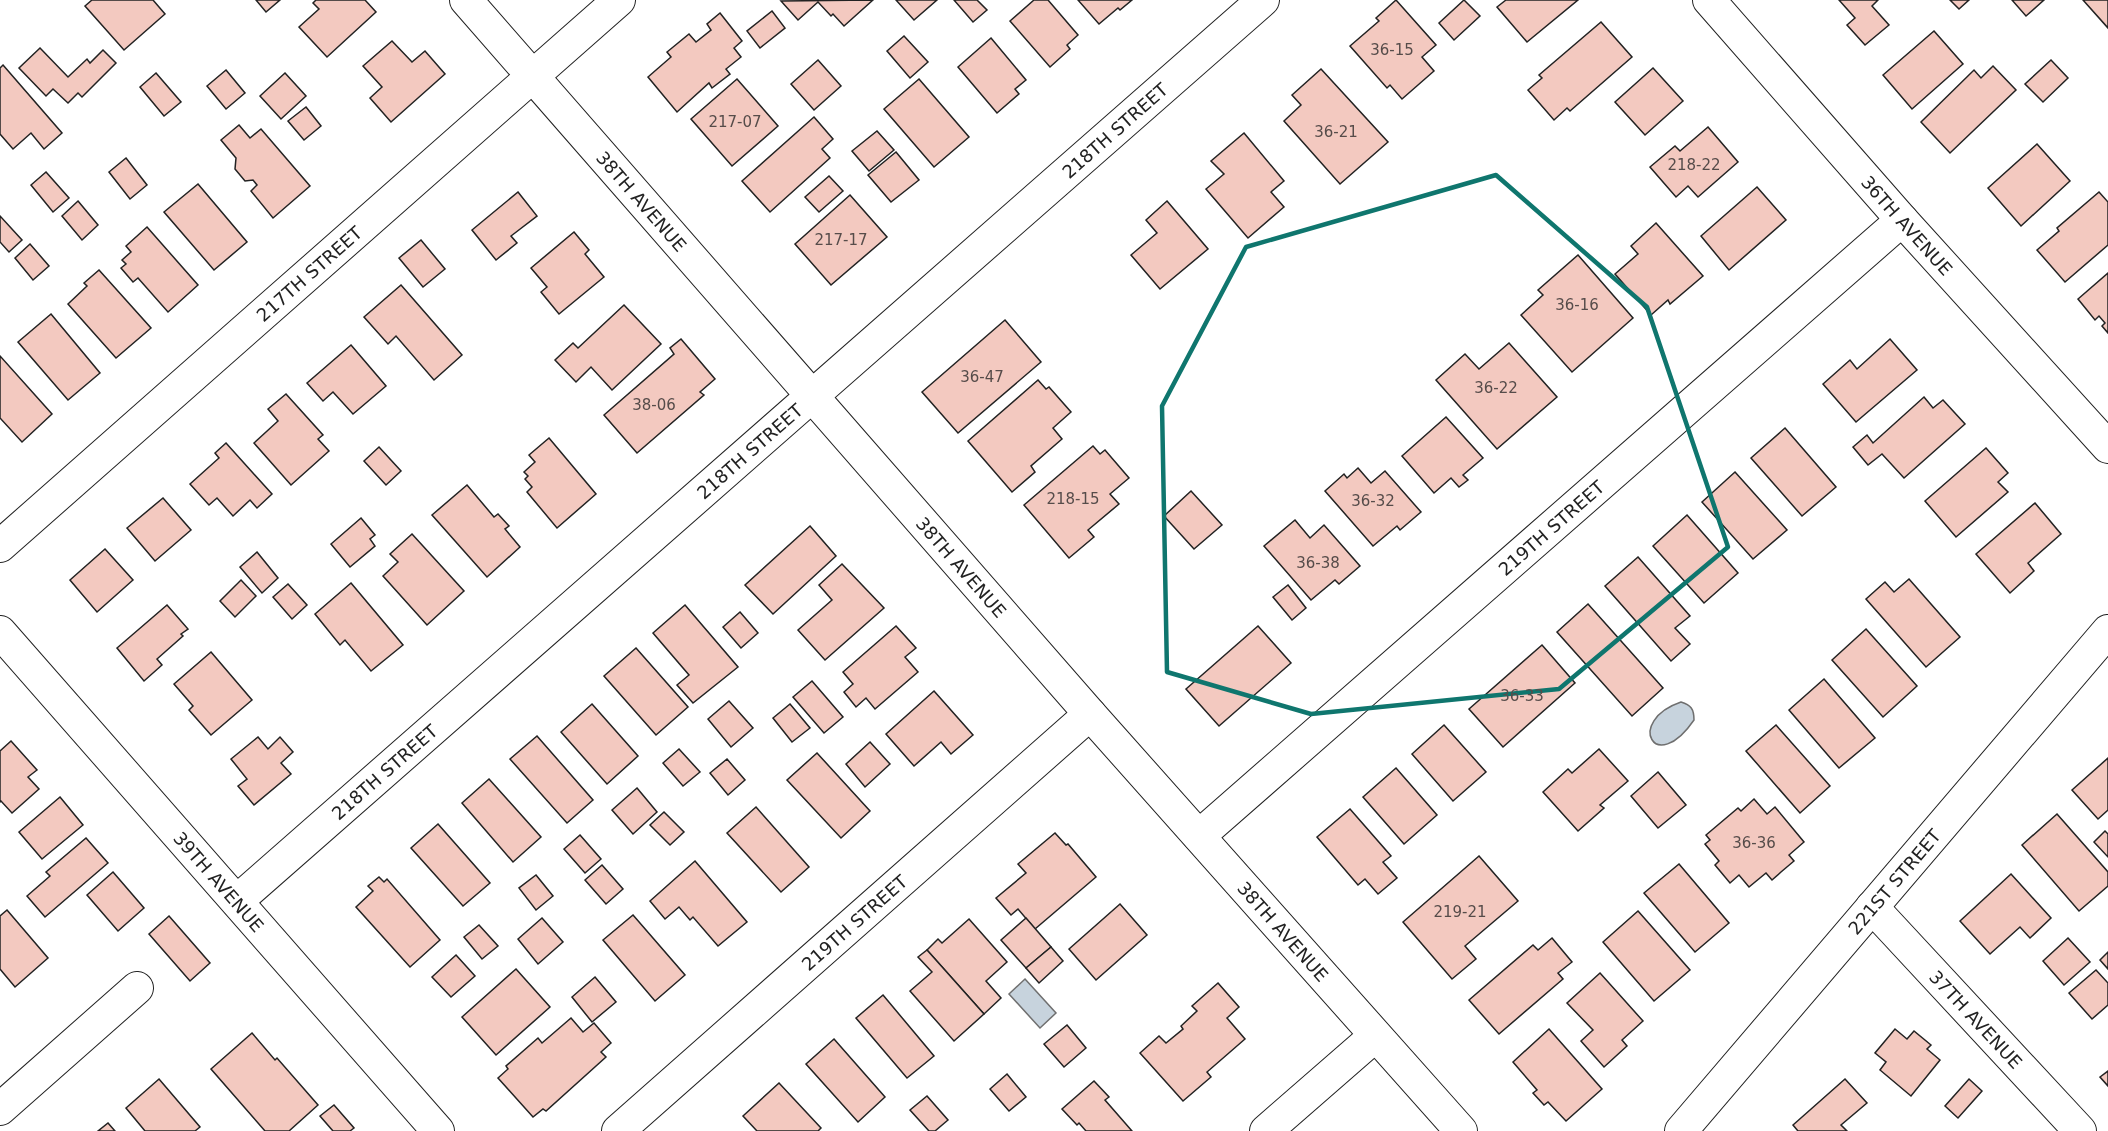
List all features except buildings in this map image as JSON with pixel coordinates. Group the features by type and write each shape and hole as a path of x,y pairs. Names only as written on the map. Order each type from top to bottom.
{"street":[{"name":"38TH AVENUE","path":"466,0 1090,714 1461,1131"},
{"name":"217TH STREET","path":"0,546 619,0"},
{"name":"218TH STREET","path":"237,902 1263,0"},
{"name":"36TH AVENUE","path":"1709,0 1902,220 2108,447"},
{"name":"219TH STREET","path":"1199,836 1902,220"},
{"name":"221ST STREET","path":"1681,1131 2108,631"},
{"name":"39TH AVENUE","path":"0,632 438,1131"},
{"name":"219TH STREET","path":"618,1131 1090,714"},
{"name":"37TH AVENUE","path":"1872,907 2080,1131"},
{"path":"0,1108 137,988"},
{"path":"1266,1131 1375,1036"}],"highlighted area":[{"path":"1496,175 1647,307 1728,547 1559,689 1311,714 1167,672 1162,406 1246,247"}],"shaded area":[{"path":"1681,702 1691,708 1694,720 1680,736 1668,744 1658,744 1652,740 1650,731 1654,721 1664,711"},
{"path":"1025,979 1056,1013 1040,1028 1009,994"}]}
